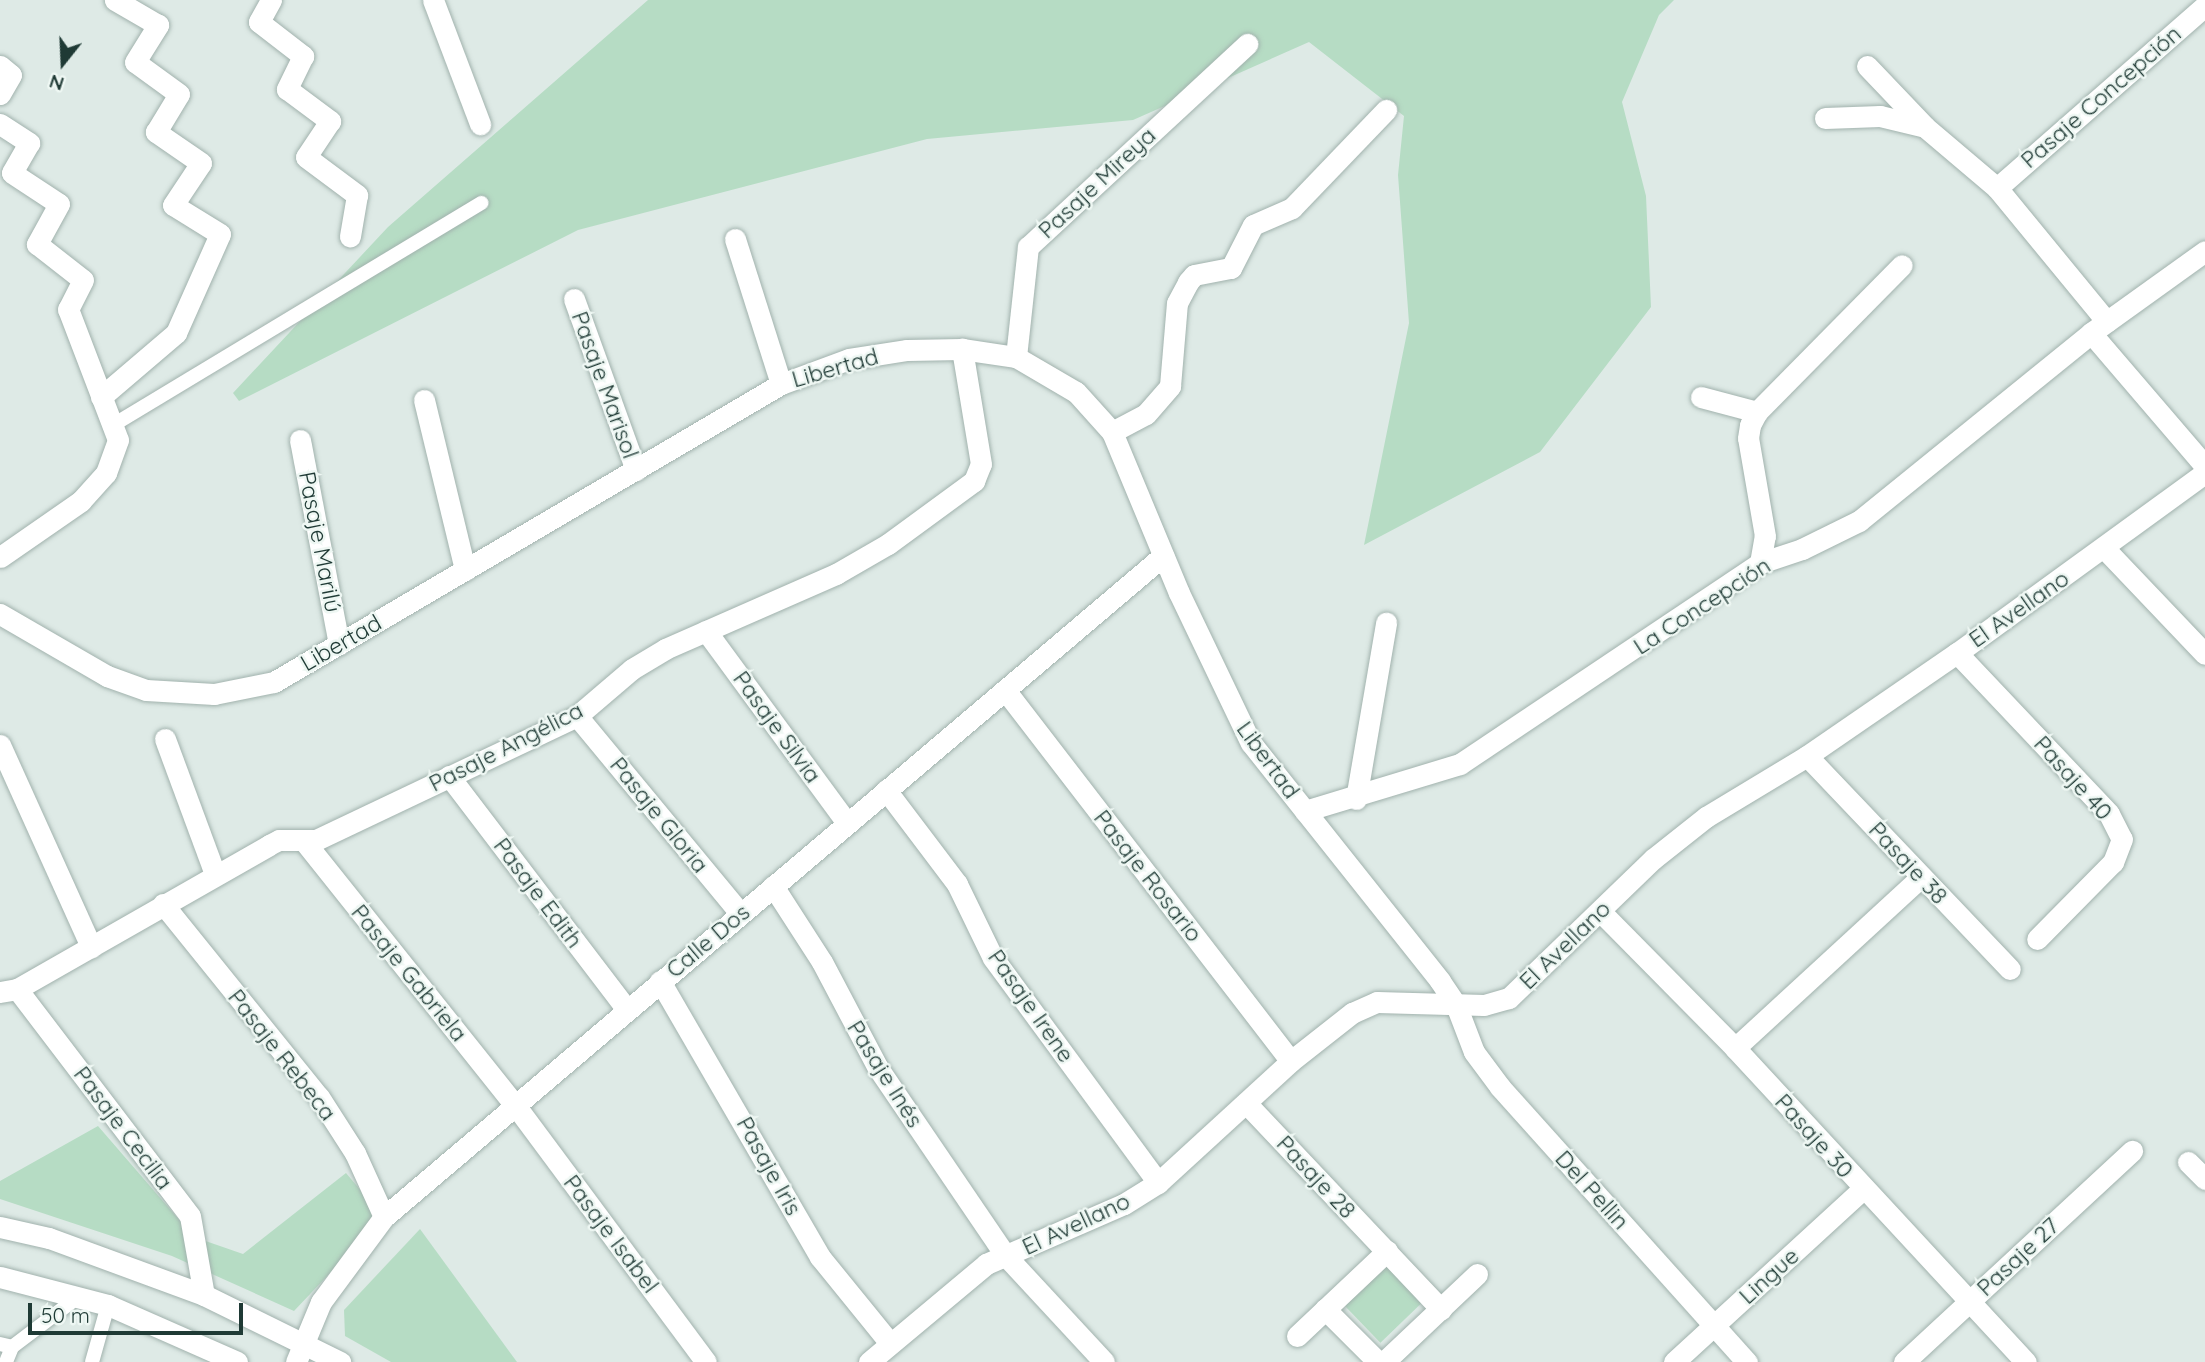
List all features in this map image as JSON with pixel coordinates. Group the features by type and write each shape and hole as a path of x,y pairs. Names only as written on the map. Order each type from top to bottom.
{"street":[{"path":"101,397 176,333 220,234 173,205 201,163 156,132 179,94 135,62 158,25 116,0"},
{"path":"271,0 259,22 303,56 287,89 330,121 306,157 357,195 350,236"},
{"path":"433,0 480,124"},
{"name":"Pasaje Concepción","path":"1997,188 2205,6"},
{"name":"Pasaje Mireya","path":"1016,357 1028,247 1247,44"},
{"path":"0,66 11,75 0,94"},
{"path":"1867,66 1925,127 1997,188 2205,466"},
{"path":"1112,432 1146,414 1170,386 1177,303 1188,282 1194,275 1231,268 1253,225 1292,208 1386,110"},
{"path":"1825,118 1880,116 1925,127"},
{"path":"0,124 29,143 12,173 59,204 37,244 83,280 68,309 101,397 115,424 114,457 96,487 35,536 0,557"},
{"path":"735,239 781,384"},
{"name":"La Concepción","path":"1305,811 1356,799 1460,764 1760,563 1802,549 1858,521 2099,327 2205,251"},
{"path":"1760,563 1765,536 1748,438 1757,412 1902,265"},
{"name":"Pasaje Marisol","path":"574,299 636,470"},
{"name":"Libertad","path":"0,614 107,676 146,690 214,694 274,682 781,384 849,359 907,350 962,349 1016,357 1076,392 1112,432 1163,556 1246,734 1456,1005"},
{"name":"Pasaje Angélica","path":"8,991 279,840 316,840 577,716 632,669 706,631 836,574 888,544 974,481 981,464 962,349"},
{"path":"1702,397 1757,412"},
{"path":"424,400 465,570"},
{"name":"Pasaje Marilú","path":"300,440 339,644"},
{"name":"El Avellano","path":"869,1362 889,1342 986,1264 1124,1204 1158,1183 1291,1061 1352,1013 1377,1002 1484,1005 1509,998 1653,859 1706,817 1807,755 1957,653 2205,472"},
{"path":"2104,548 2205,654"},
{"name":"Calle Dos","path":"296,1362 321,1302 384,1217 1163,556"},
{"path":"1356,799 1386,623"},
{"name":"Pasaje Silvia","path":"706,631 847,823"},
{"name":"Pasaje 40","path":"1957,653 2109,814 2122,839 2113,862 2037,939"},
{"name":"Pasaje Rosario","path":"1005,690 1291,1061"},
{"name":"Pasaje Gloria","path":"577,716 741,914"},
{"path":"165,739 215,874"},
{"path":"0,745 91,947"},
{"name":"Pasaje 38","path":"1807,755 2010,969"},
{"name":"Pasaje Edith","path":"449,776 627,1010"},
{"name":"Pasaje Irene","path":"886,790 957,884 993,958 1158,1183"},
{"name":"Pasaje Gabriela","path":"304,841 515,1105"},
{"path":"1735,1048 1921,877"},
{"name":"Pasaje Inés","path":"773,887 822,962 878,1068 1006,1256 1104,1362"},
{"name":"Pasaje Rebeca","path":"163,904 319,1097 355,1153 384,1217"},
{"name":"Pasaje 30","path":"1601,912 1735,1048 2026,1362"},
{"name":"Pasaje Iris","path":"660,981 820,1257 889,1342"},
{"name":"Pasaje Cecilia","path":"8,991 190,1216 204,1295"},
{"name":"Del Pellin","path":"1456,1005 1474,1052 1500,1087 1747,1362"},
{"name":"Pasaje 28","path":"1246,1103 1441,1309"},
{"name":"Pasaje Isabel","path":"515,1105 706,1362"},
{"name":"Pasaje 27","path":"1905,1362 2132,1152"},
{"path":"2188,1163 2205,1179"},
{"name":"Lingue","path":"1674,1362 1863,1189"},
{"path":"0,1227 49,1238 204,1295 305,1341 340,1362"},
{"path":"1297,1335 1387,1251"},
{"path":"1384,1362 1477,1274"},
{"path":"0,1276 108,1305 237,1362"},
{"path":"1325,1309 1378,1362"}],"lane":[{"path":"115,424 481,202"},
{"path":"6,1362 6,1345 78,1297"},
{"path":"92,1362 108,1305"}],"green space":[{"path":"648,0 1674,0 1659,15 1622,102 1646,196 1651,307 1540,452 1364,545 1409,323 1398,175 1404,116 1309,42 1133,120 927,139 578,230 239,401 233,393 388,227"},
{"path":"98,1126 194,1237 243,1254 346,1173 383,1217 294,1311 172,1256 0,1199 0,1181"},
{"path":"420,1229 517,1362 391,1362 345,1336 344,1310"},
{"path":"1386,1265 1422,1302 1380,1343 1344,1305"}]}
